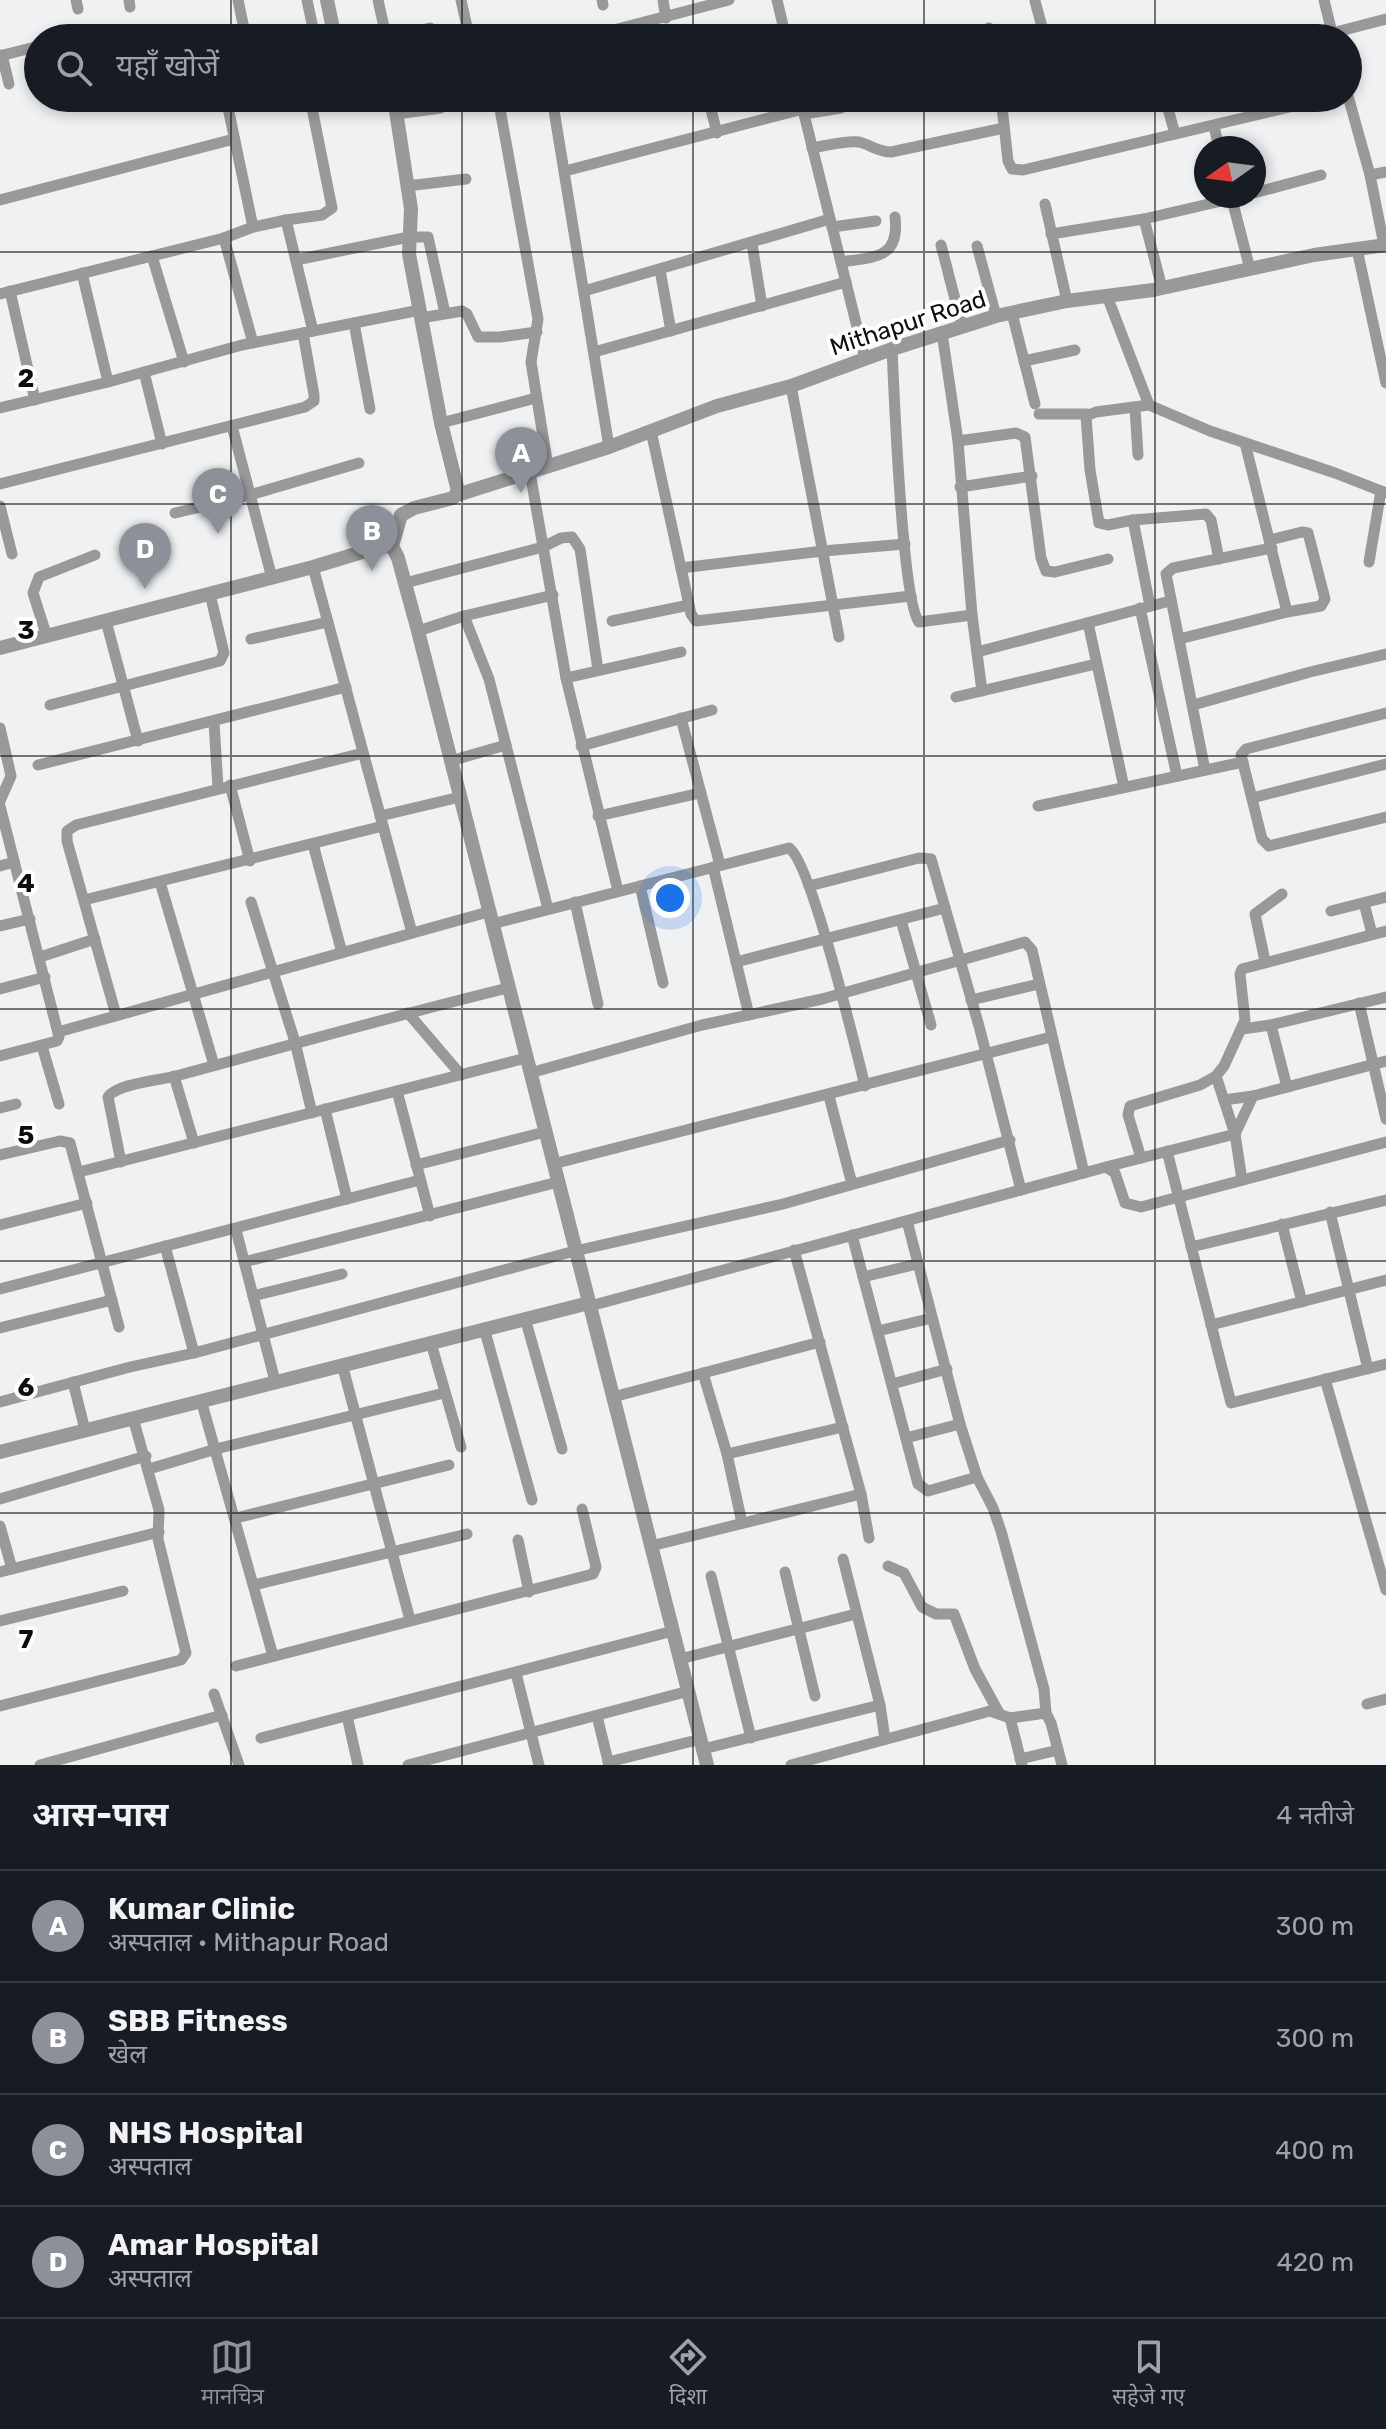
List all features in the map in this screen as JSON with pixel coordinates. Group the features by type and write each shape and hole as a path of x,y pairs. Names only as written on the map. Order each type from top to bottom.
{"street":[{"path":"238,0 243,24"},
{"path":"307,0 312,24"},
{"path":"327,0 332,24"},
{"path":"378,0 383,24"},
{"path":"461,0 466,24"},
{"path":"663,0 666,18"},
{"path":"641,24 729,0"},
{"path":"777,0 783,24"},
{"path":"1037,0 1042,24"},
{"path":"1324,0 1330,24"},
{"path":"1362,27 1386,19"},
{"path":"9,84 1,55 24,50"},
{"path":"229,112 253,227"},
{"path":"35,400 5,292 224,238 253,227 328,213 332,208 313,112"},
{"path":"411,112 396,114 411,209 409,254 457,495"},
{"path":"501,112 538,319 531,362 548,467"},
{"path":"555,112 609,447"},
{"path":"712,112 717,133"},
{"path":"565,171 717,133 786,112"},
{"path":"803,112 865,359"},
{"path":"1003,112 1009,166 1017,170 1271,112"},
{"path":"1169,112 1175,134"},
{"path":"1352,112 1385,245"},
{"path":"1214,126 1216,136"},
{"path":"812,148 854,142 881,152 891,152 1004,128"},
{"path":"0,200 234,139"},
{"path":"1370,175 1386,172"},
{"path":"1266,190 1321,175"},
{"path":"407,186 466,179"},
{"path":"1045,204 1067,301"},
{"path":"1051,234 1144,219 1194,207"},
{"path":"1237,208 1250,269"},
{"path":"841,262 877,256 892,246 897,238 895,217"},
{"path":"1144,219 1162,288"},
{"path":"0,484 305,407 314,401 308,332 286,220"},
{"path":"584,291 831,223 876,221"},
{"path":"296,260 425,236 431,240 445,313"},
{"path":"224,238 253,343"},
{"path":"752,244 762,306"},
{"path":"941,245 962,326"},
{"name":"Mithapur Road","path":"392,546 401,515 414,508 609,447 717,406 791,386 962,326 1067,301 1162,288 1385,245"},
{"path":"977,246 996,316"},
{"path":"1357,249 1386,383"},
{"path":"152,256 184,362"},
{"path":"660,270 671,331"},
{"path":"82,273 108,382"},
{"path":"594,352 846,282"},
{"path":"1107,296 1149,405"},
{"path":"0,408 253,343 354,323 462,311 467,314 474,333 482,338 537,332"},
{"path":"1012,313 1037,409 1087,414 1149,405 1210,431 1383,492 1369,562"},
{"path":"354,323 370,409"},
{"path":"942,333 958,441 972,615 982,691"},
{"path":"892,349 905,544 913,611 919,622 972,615"},
{"path":"1024,361 1075,350"},
{"path":"144,372 162,444"},
{"path":"791,386 839,637"},
{"path":"441,423 536,398"},
{"path":"1135,408 1138,455"},
{"path":"1087,414 1090,470 1099,523 1108,525 1206,514 1211,520 1219,559"},
{"path":"232,426 272,578"},
{"path":"651,431 693,619 701,622 911,596"},
{"path":"958,441 1020,434 1027,443 1041,558 1046,571 1055,572 1108,559"},
{"path":"1245,443 1287,612"},
{"path":"175,513 359,463"},
{"path":"530,472 566,678 618,891"},
{"path":"960,487 1032,476"},
{"path":"0,506 12,554"},
{"path":"1133,520 1145,607 1177,776"},
{"path":"1179,639 1321,606 1325,599 1308,533 1302,532 1219,559 1168,570 1166,582 1205,770"},
{"path":"405,583 572,537 580,549 598,670"},
{"path":"681,568 905,544"},
{"path":"0,648 272,578 382,546 392,546 418,631 707,1765"},
{"path":"47,637 33,593 35,583 49,571 95,555"},
{"path":"313,567 412,933"},
{"path":"50,705 220,661 224,653 210,594"},
{"path":"418,631 464,616 553,595"},
{"path":"977,652 1170,601"},
{"path":"612,621 689,605"},
{"path":"464,616 485,666 548,909"},
{"path":"106,621 138,741"},
{"path":"251,639 328,622"},
{"path":"1088,623 1124,787"},
{"path":"566,678 681,652"},
{"path":"1193,705 1386,654"},
{"path":"956,697 1096,664"},
{"path":"38,765 346,687"},
{"path":"581,746 712,710"},
{"path":"1386,713 1242,752 1262,839 1269,846 1386,817"},
{"path":"681,718 749,1015"},
{"path":"214,722 224,787 250,861"},
{"path":"0,1056 57,1041 58,1032 0,803 11,776 1,733"},
{"path":"450,761 506,745"},
{"path":"116,1015 67,841 67,831 71,827 363,753"},
{"path":"1038,806 1243,762"},
{"path":"1252,798 1386,764"},
{"path":"598,816 700,793"},
{"path":"84,900 313,844 460,797"},
{"path":"313,844 342,953"},
{"path":"58,1032 412,933 548,909 789,848 797,854 809,886 842,993 865,1086"},
{"path":"809,886 928,858 933,862 1021,1190"},
{"path":"0,866 14,862"},
{"path":"160,882 214,1065"},
{"path":"640,886 663,983"},
{"path":"1265,961 1255,914 1282,894"},
{"path":"1331,911 1386,897"},
{"path":"251,902 295,1042 312,1113"},
{"path":"575,902 598,1004"},
{"path":"1364,903 1372,934"},
{"path":"736,962 945,908"},
{"path":"0,926 30,919"},
{"path":"901,920 931,1025"},
{"path":"1141,1158 1128,1115 1130,1106 1200,1085 1216,1076 1242,1029 1245,1013 1240,971 1265,961 1386,931"},
{"path":"40,957 95,939"},
{"path":"79,1172 461,1075 528,1066 842,993 1025,942 1032,950 1084,1173"},
{"path":"0,989 45,977"},
{"path":"971,1000 1039,984"},
{"path":"121,1162 109,1105 111,1092 508,988"},
{"path":"1242,1029 1386,997"},
{"path":"1359,1003 1386,1119"},
{"path":"408,1013 461,1075"},
{"path":"1271,1025 1287,1087"},
{"path":"553,1164 1051,1037"},
{"path":"42,1046 59,1104"},
{"path":"1224,1100 1253,1096 1386,1061"},
{"path":"174,1076 194,1143"},
{"path":"1216,1076 1235,1134 1242,1180"},
{"path":"397,1091 430,1216"},
{"path":"829,1096 852,1184"},
{"path":"1235,1134 1253,1096"},
{"path":"0,1108 16,1104"},
{"path":"325,1109 347,1199"},
{"path":"416,1165 545,1132"},
{"path":"0,1452 484,1328 590,1304 1235,1134"},
{"path":"0,1402 575,1251 783,1204 1010,1140"},
{"path":"0,1155 67,1141 71,1146 119,1327"},
{"path":"1106,1167 1115,1173 1121,1197 1128,1205 1151,1205 1386,1142"},
{"path":"1167,1151 1231,1403 1386,1364"},
{"path":"0,1289 420,1180"},
{"path":"244,1262 558,1182"},
{"path":"1191,1247 1386,1200"},
{"path":"0,1225 87,1203"},
{"path":"1330,1212 1368,1369"},
{"path":"907,1221 960,1424 977,1477 1001,1531 1062,1765"},
{"path":"1282,1224 1302,1302"},
{"path":"236,1230 275,1381"},
{"path":"852,1235 918,1484 924,1490 977,1477"},
{"path":"165,1246 194,1353"},
{"path":"794,1250 861,1494 869,1538"},
{"path":"863,1277 917,1264"},
{"path":"253,1296 342,1274"},
{"path":"1211,1325 1386,1280"},
{"path":"0,1328 112,1300"},
{"path":"525,1318 562,1449"},
{"path":"878,1331 932,1318"},
{"path":"484,1328 532,1500"},
{"path":"613,1397 820,1342"},
{"path":"431,1343 461,1447"},
{"path":"342,1364 410,1620"},
{"path":"892,1384 947,1369"},
{"path":"703,1373 727,1454 742,1523"},
{"path":"1325,1379 1386,1590"},
{"path":"73,1382 85,1430"},
{"path":"0,1499 444,1393"},
{"path":"201,1400 273,1656"},
{"path":"0,1706 184,1657 187,1647 158,1539 159,1510 133,1418"},
{"path":"906,1438 960,1424"},
{"path":"727,1454 843,1427"},
{"path":"236,1518 449,1465"},
{"path":"651,1546 861,1494"},
{"path":"236,1666 589,1576 595,1572 582,1509"},
{"path":"0,1526 6,1571 159,1532"},
{"path":"254,1585 467,1534"},
{"path":"518,1540 529,1592"},
{"path":"843,1559 880,1705 885,1739"},
{"path":"888,1566 904,1573 922,1607 936,1614 954,1614 975,1669 1004,1716 1021,1762 1058,1750"},
{"path":"785,1572 815,1696"},
{"path":"711,1576 751,1738"},
{"path":"0,1621 123,1591"},
{"path":"680,1659 856,1614"},
{"path":"261,1738 673,1631"},
{"path":"516,1673 539,1765"},
{"path":"408,1765 426,1763 689,1691"},
{"path":"214,1694 235,1764"},
{"path":"1367,1704 1386,1699"},
{"path":"597,1716 609,1763 702,1744 751,1738 880,1705"},
{"path":"791,1765 990,1711 1004,1716 1046,1713"},
{"path":"40,1765 222,1715"},
{"path":"347,1716 358,1765"}],"place":[{"name":"Kumar Clinic","path":"521,493"},
{"name":"NHS Hospital","path":"218,534"},
{"name":"SBB Fitness","path":"372,571"},
{"name":"Amar Hospital","path":"145,589"}]}
